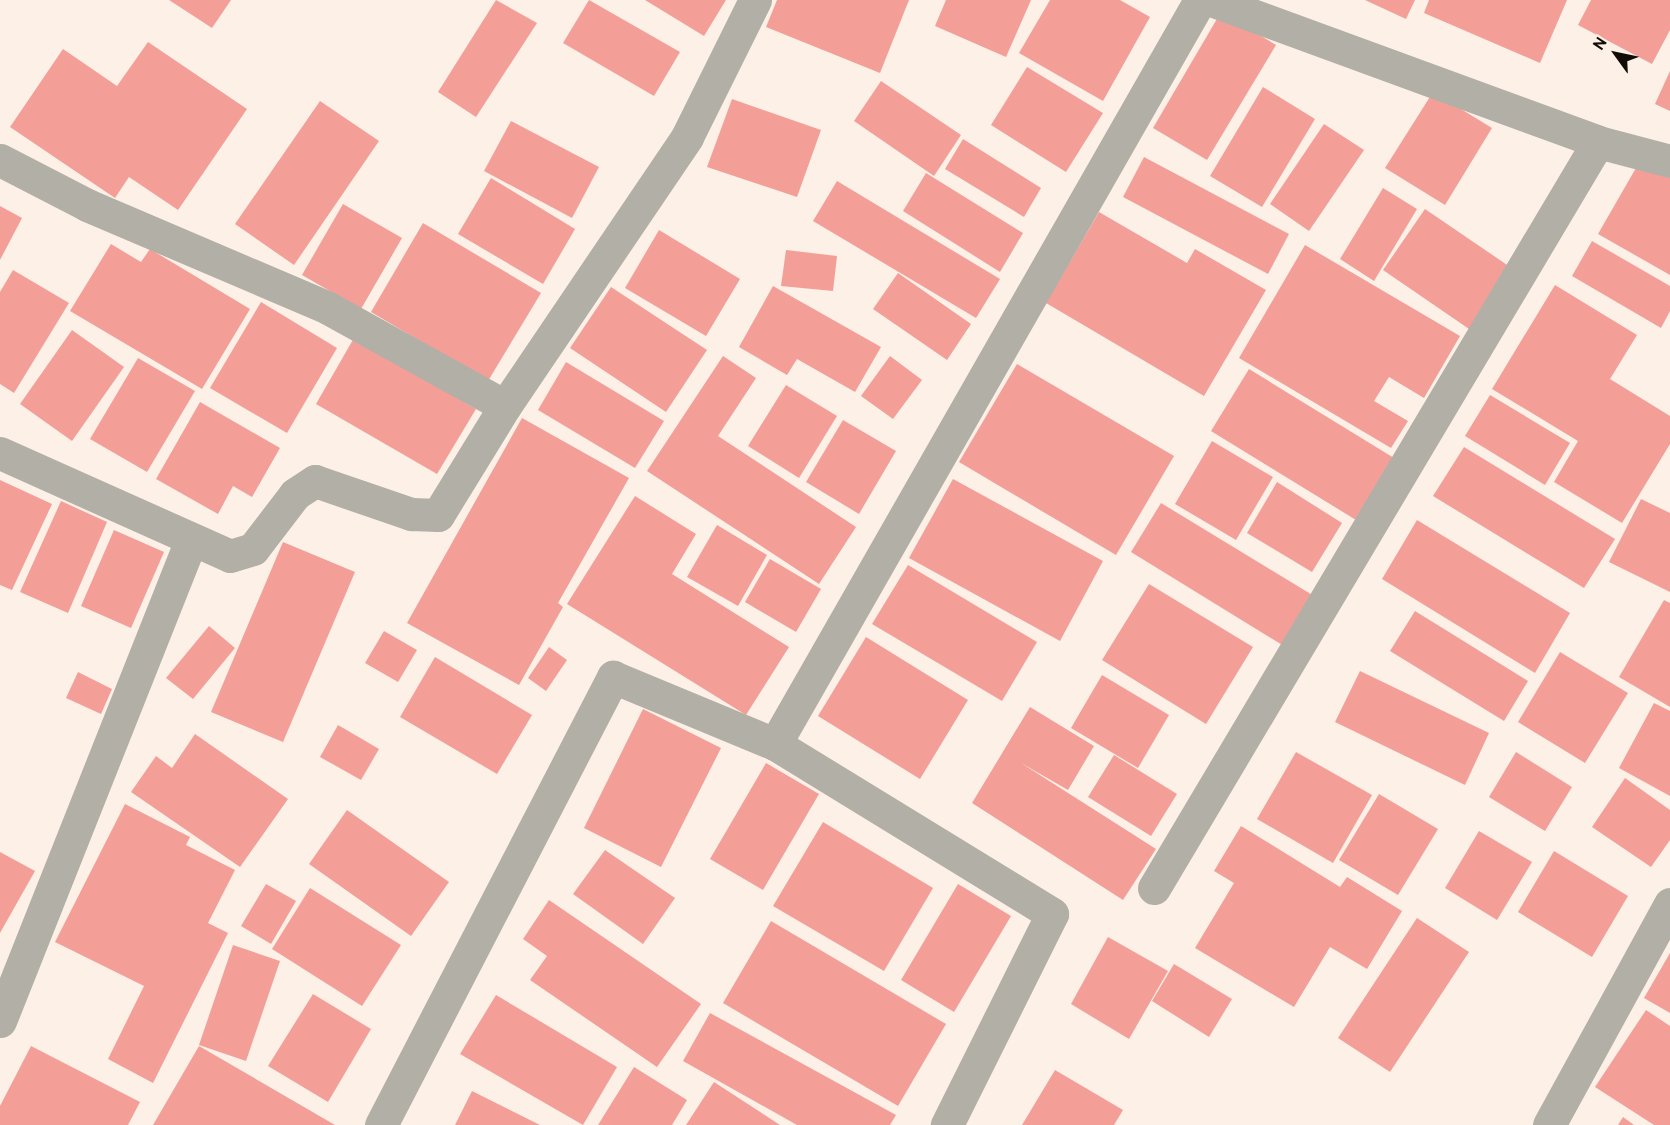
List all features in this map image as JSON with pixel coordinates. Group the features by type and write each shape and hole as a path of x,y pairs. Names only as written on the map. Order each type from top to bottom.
{"street":[{"path":"0,453 230,556 253,549 295,494 315,481 411,514 438,515 505,406 687,137 755,0"},
{"path":"775,744 1200,0"},
{"path":"1211,0 1598,142 1670,161"},
{"path":"1154,888 1598,142"},
{"path":"0,160 87,205 328,308 505,406"},
{"path":"0,1021 190,540"},
{"path":"381,1125 614,677 775,744 1052,914 947,1125"},
{"path":"1549,1125 1670,904"}],"building":[{"path":"169,0 231,0 212,28"},
{"path":"496,0 537,23 476,117 438,92"},
{"path":"589,0 680,52 654,96 563,43"},
{"path":"645,0 726,0 704,36"},
{"path":"777,0 909,0 880,73 766,27"},
{"path":"946,0 1031,0 1006,57 935,26"},
{"path":"1050,0 1120,0 1150,17 1103,101 1019,53"},
{"path":"1365,0 1415,0 1406,19"},
{"path":"1429,0 1567,0 1540,63 1424,13"},
{"path":"1591,0 1670,0 1670,30 1652,64 1578,25"},
{"path":"1221,12 1276,45 1207,160 1153,128"},
{"path":"148,42 247,109 178,210 129,177 115,198 10,127 63,49 117,86"},
{"path":"1027,67 1103,113 1066,172 991,125"},
{"path":"1670,71 1670,111 1655,104"},
{"path":"881,81 961,135 934,176 854,121"},
{"path":"1263,87 1315,119 1262,207 1210,176"},
{"path":"1433,92 1492,128 1445,205 1385,168"},
{"path":"732,99 821,130 797,197 707,167"},
{"path":"320,101 379,141 294,265 235,224"},
{"path":"511,121 599,167 572,218 484,171"},
{"path":"1324,124 1364,150 1309,231 1270,204"},
{"path":"963,139 1041,188 1024,217 945,169"},
{"path":"1144,157 1289,234 1268,274 1123,197"},
{"path":"1640,161 1670,178 1670,275 1598,234"},
{"path":"926,173 1023,233 1000,272 903,211"},
{"path":"491,178 575,229 543,284 458,234"},
{"path":"837,181 1000,279 976,318 813,221"},
{"path":"1383,188 1417,209 1374,281 1340,259"},
{"path":"343,204 402,238 361,309 302,275"},
{"path":"0,206 22,218 0,260"},
{"path":"1425,209 1513,269 1472,331 1383,270"},
{"path":"1099,212 1187,263 1195,249 1266,290 1204,396 1046,303"},
{"path":"423,223 541,293 488,381 371,312"},
{"path":"659,230 740,279 706,336 625,288"},
{"path":"1592,241 1670,286 1670,311 1661,328 1572,276"},
{"path":"111,244 141,262 150,249 250,309 202,389 70,311"},
{"path":"1305,245 1460,336 1424,398 1389,377 1374,401 1408,421 1391,448 1239,358"},
{"path":"786,250 837,256 833,291 781,286"},
{"path":"13,270 69,303 14,393 0,384 0,292"},
{"path":"898,273 971,324 947,360 873,309"},
{"path":"1555,285 1637,335 1610,379 1670,416 1670,444 1622,523 1554,482 1578,441 1492,389"},
{"path":"773,286 881,347 855,392 797,359 787,375 739,347"},
{"path":"611,287 707,350 666,412 570,348"},
{"path":"261,302 337,348 287,433 210,388"},
{"path":"72,330 124,367 72,441 20,404"},
{"path":"354,338 476,409 437,474 316,404"},
{"path":"723,356 756,378 718,436 856,527 819,584 647,471"},
{"path":"890,356 922,380 893,419 861,396"},
{"path":"138,358 195,391 147,472 90,439"},
{"path":"566,362 664,421 635,468 538,410"},
{"path":"1017,364 1174,456 1116,555 959,462"},
{"path":"1249,369 1394,458 1356,520 1211,431"},
{"path":"786,385 837,416 799,478 748,446"},
{"path":"1490,395 1570,443 1545,485 1465,436"},
{"path":"200,402 280,448 252,497 233,486 218,514 156,479"},
{"path":"522,418 629,478 558,603 563,607 519,685 407,623"},
{"path":"843,420 896,451 859,514 806,482"},
{"path":"1212,441 1273,477 1236,540 1175,504"},
{"path":"1464,447 1615,539 1584,588 1433,496"},
{"path":"953,479 1103,561 1060,641 909,558"},
{"path":"0,480 52,504 12,590 0,585"},
{"path":"1277,482 1342,523 1312,572 1247,533"},
{"path":"635,496 696,534 672,574 789,647 746,715 567,604"},
{"path":"1641,499 1670,513 1670,592 1609,562"},
{"path":"61,501 107,522 68,613 20,592"},
{"path":"1161,503 1314,596 1284,646 1131,552"},
{"path":"1417,520 1570,613 1535,673 1382,579"},
{"path":"717,525 767,555 738,606 687,577"},
{"path":"114,530 164,552 131,628 81,606"},
{"path":"283,542 355,572 283,742 211,712"},
{"path":"770,559 821,589 796,632 745,602"},
{"path":"908,565 1037,642 1002,701 872,624"},
{"path":"1149,584 1253,647 1206,724 1102,660"},
{"path":"1664,600 1670,603 1670,707 1619,677"},
{"path":"1415,611 1528,681 1504,721 1390,651"},
{"path":"209,626 235,648 193,699 166,678"},
{"path":"384,631 417,650 398,682 365,663"},
{"path":"866,637 968,700 920,779 818,716"},
{"path":"549,647 567,660 546,691 528,678"},
{"path":"1560,652 1628,693 1585,763 1518,722"},
{"path":"435,657 532,715 497,774 400,717"},
{"path":"1360,671 1489,733 1465,785 1335,722"},
{"path":"78,672 112,689 101,714 66,698"},
{"path":"1102,675 1169,715 1138,768 1071,728"},
{"path":"1654,703 1670,711 1670,796 1619,768"},
{"path":"1030,707 1094,746 1068,790 1021,763 1156,849 1123,900 972,803"},
{"path":"643,709 721,748 661,867 584,828"},
{"path":"338,725 379,749 361,780 320,757"},
{"path":"195,734 288,799 240,867 131,792 156,756 172,768"},
{"path":"1296,752 1372,795 1333,863 1257,819"},
{"path":"1516,752 1572,787 1545,831 1489,797"},
{"path":"1114,755 1177,794 1151,836 1088,797"},
{"path":"766,763 819,794 763,890 710,859"},
{"path":"1625,778 1670,810 1670,840 1651,867 1592,827"},
{"path":"1379,794 1438,829 1398,895 1339,860"},
{"path":"125,804 190,837 186,845 235,870 208,923 228,933 153,1083 108,1059 144,986 55,942"},
{"path":"347,810 449,882 411,936 309,864"},
{"path":"823,822 933,888 884,971 773,906"},
{"path":"1241,826 1340,887 1347,877 1402,911 1367,969 1330,947 1294,1007 1195,948 1234,883 1214,871"},
{"path":"1479,831 1532,862 1497,920 1445,888"},
{"path":"605,850 675,898 643,944 573,894"},
{"path":"1554,851 1628,896 1592,957 1518,912"},
{"path":"0,852 35,871 0,933"},
{"path":"266,884 296,901 271,944 241,926"},
{"path":"958,884 1011,916 954,1012 901,980"},
{"path":"310,888 401,945 362,1006 272,949"},
{"path":"549,900 701,1004 657,1067 530,980 547,956 523,939"},
{"path":"1417,918 1469,952 1390,1072 1338,1038"},
{"path":"771,921 946,1024 898,1106 723,1003"},
{"path":"1108,937 1168,971 1129,1039 1071,1004"},
{"path":"233,945 280,961 246,1061 199,1045"},
{"path":"1670,953 1670,1013 1644,998"},
{"path":"1174,964 1232,999 1209,1037 1152,1001"},
{"path":"313,994 371,1029 328,1102 268,1066"},
{"path":"496,995 617,1067 583,1125 460,1054"},
{"path":"1646,1010 1670,1026 1670,1125 1654,1125 1595,1087"},
{"path":"710,1013 896,1115 890,1125 797,1125 683,1061"},
{"path":"31,1046 140,1102 128,1125 0,1125 0,1106"},
{"path":"199,1046 335,1125 153,1125"},
{"path":"634,1067 687,1100 672,1125 598,1125"},
{"path":"1055,1070 1123,1110 1114,1125 1022,1125"},
{"path":"714,1082 780,1125 686,1125"},
{"path":"472,1091 540,1125 455,1125"},
{"path":"1623,1117 1634,1125 1618,1125"}]}
